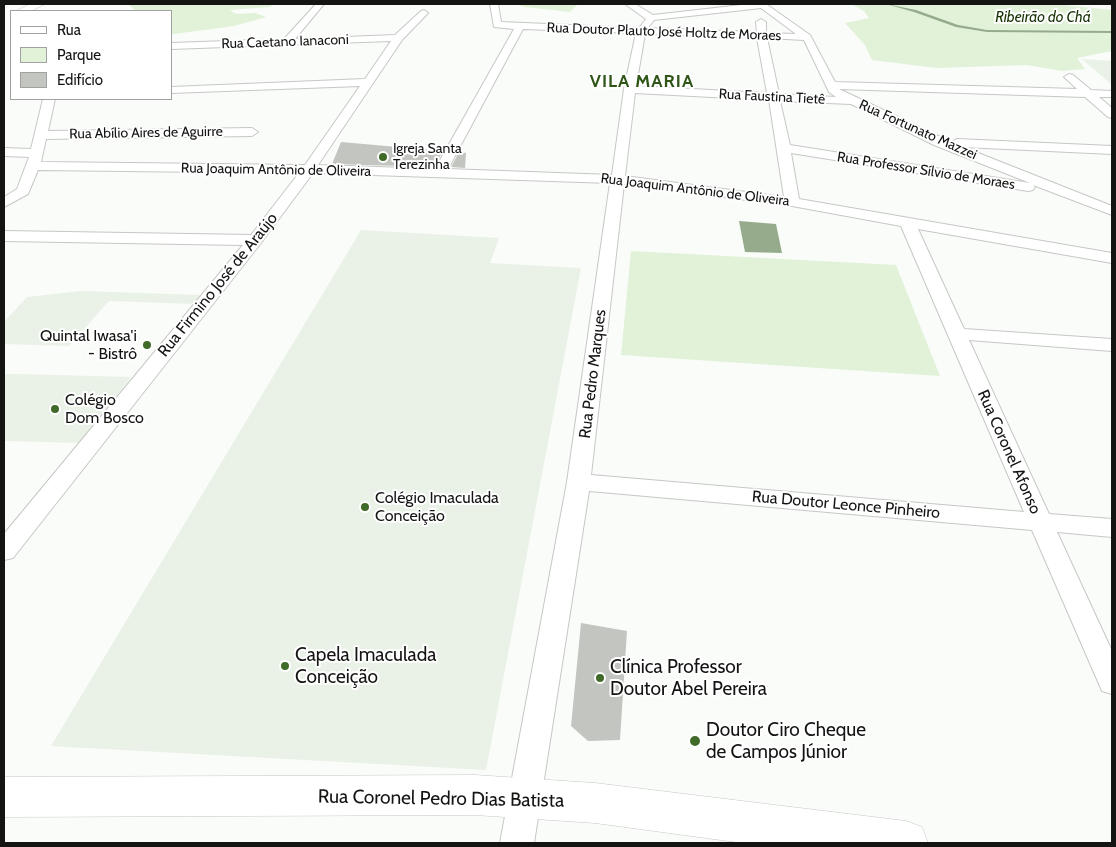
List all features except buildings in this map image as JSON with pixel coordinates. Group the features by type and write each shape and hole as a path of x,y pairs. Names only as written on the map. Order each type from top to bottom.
{"main road":[{"path":"25,10 40,4"},
{"path":"33,10 47,4"},
{"name":"Rua Coronel Pedro Dias Batista","path":"4,797 475,795 524,797 595,803 906,843"}],"street":[{"path":"287,42 320,4"},
{"name":"Rua Doutor Plauto José Holtz de Moraes","path":"494,4 496,25 807,37"},
{"path":"629,4 651,18 759,5 762,36 784,148 792,202"},
{"name":"Rua Fortunato Mazzei","path":"759,5 807,37 835,92 939,142 1112,211"},
{"name":"Rua Firmino José de Araújo","path":"4,552 256,240 309,169 398,38 424,13"},
{"name":"Rua Pedro Marques","path":"517,843 579,482 630,89 641,32 651,18"},
{"path":"439,174 520,26"},
{"name":"Rua Caetano Ianaconi","path":"172,46 398,38"},
{"path":"1069,78 1112,114"},
{"path":"172,90 369,82"},
{"path":"833,85 1112,94"},
{"name":"Rua Faustina Tietê","path":"630,89 854,102"},
{"path":"4,203 22,190 34,160 49,100"},
{"name":"Rua Abílio Aires de Aguirre","path":"40,135 252,132"},
{"path":"939,142 1112,150"},
{"name":"Rua Professor Sílvio de Moraes","path":"784,148 1068,193"},
{"name":"Rua Joaquim Antônio de Oliveira","path":"4,152 34,160 618,179 792,202 1112,258"},
{"name":"Rua Coronel Afonso","path":"906,222 1112,682"},
{"path":"4,236 256,240"},
{"path":"956,334 1112,345"},
{"name":"Rua Doutor Leonce Pinheiro","path":"579,482 1112,528"}],"shaded area":[{"path":"1082,59 1112,61 1112,85"},
{"path":"739,221 776,224 782,253 745,252"},
{"name":"Colégio Imaculada Conceição","path":"361,230 499,238 490,263 581,268 486,770 51,746"},
{"path":"81,291 201,295 195,304 109,301 69,346 4,344 4,322 27,297"},
{"name":"Colégio Dom Bosco","path":"4,374 131,377 80,443 4,441"}],"green space":[{"path":"128,4 272,5 270,7 230,10 236,14 255,13 266,17 234,26 174,34 172,34 172,10 135,10"},
{"path":"515,4 577,5 570,12 525,7"},
{"path":"851,4 1054,4 1112,10 1112,51 1077,58 1085,69 1062,71 1027,65 936,68 872,60 865,45 845,23 869,18 864,11"},
{"path":"631,251 896,265 940,376 621,355"}],"waterway":[{"name":"Ribeirão do Chá","path":"887,4 915,11 957,26 987,31 1112,32"}],"place":[{"name":"Igreja Santa Terezinha","path":"383,157"},
{"name":"Quintal Iwasa'i - Bistrô","path":"147,345"},
{"name":"Colégio Dom Bosco","path":"55,409"},
{"name":"Colégio Imaculada Conceição","path":"365,507"},
{"name":"Capela Imaculada Conceição","path":"285,666"},
{"name":"Clínica Professor Doutor Abel Pereira","path":"600,678"},
{"name":"Doutor Ciro Cheque de Campos Júnior","path":"695,741"}],"district":[{"name":"VILA MARIA","path":"642,82"}]}
